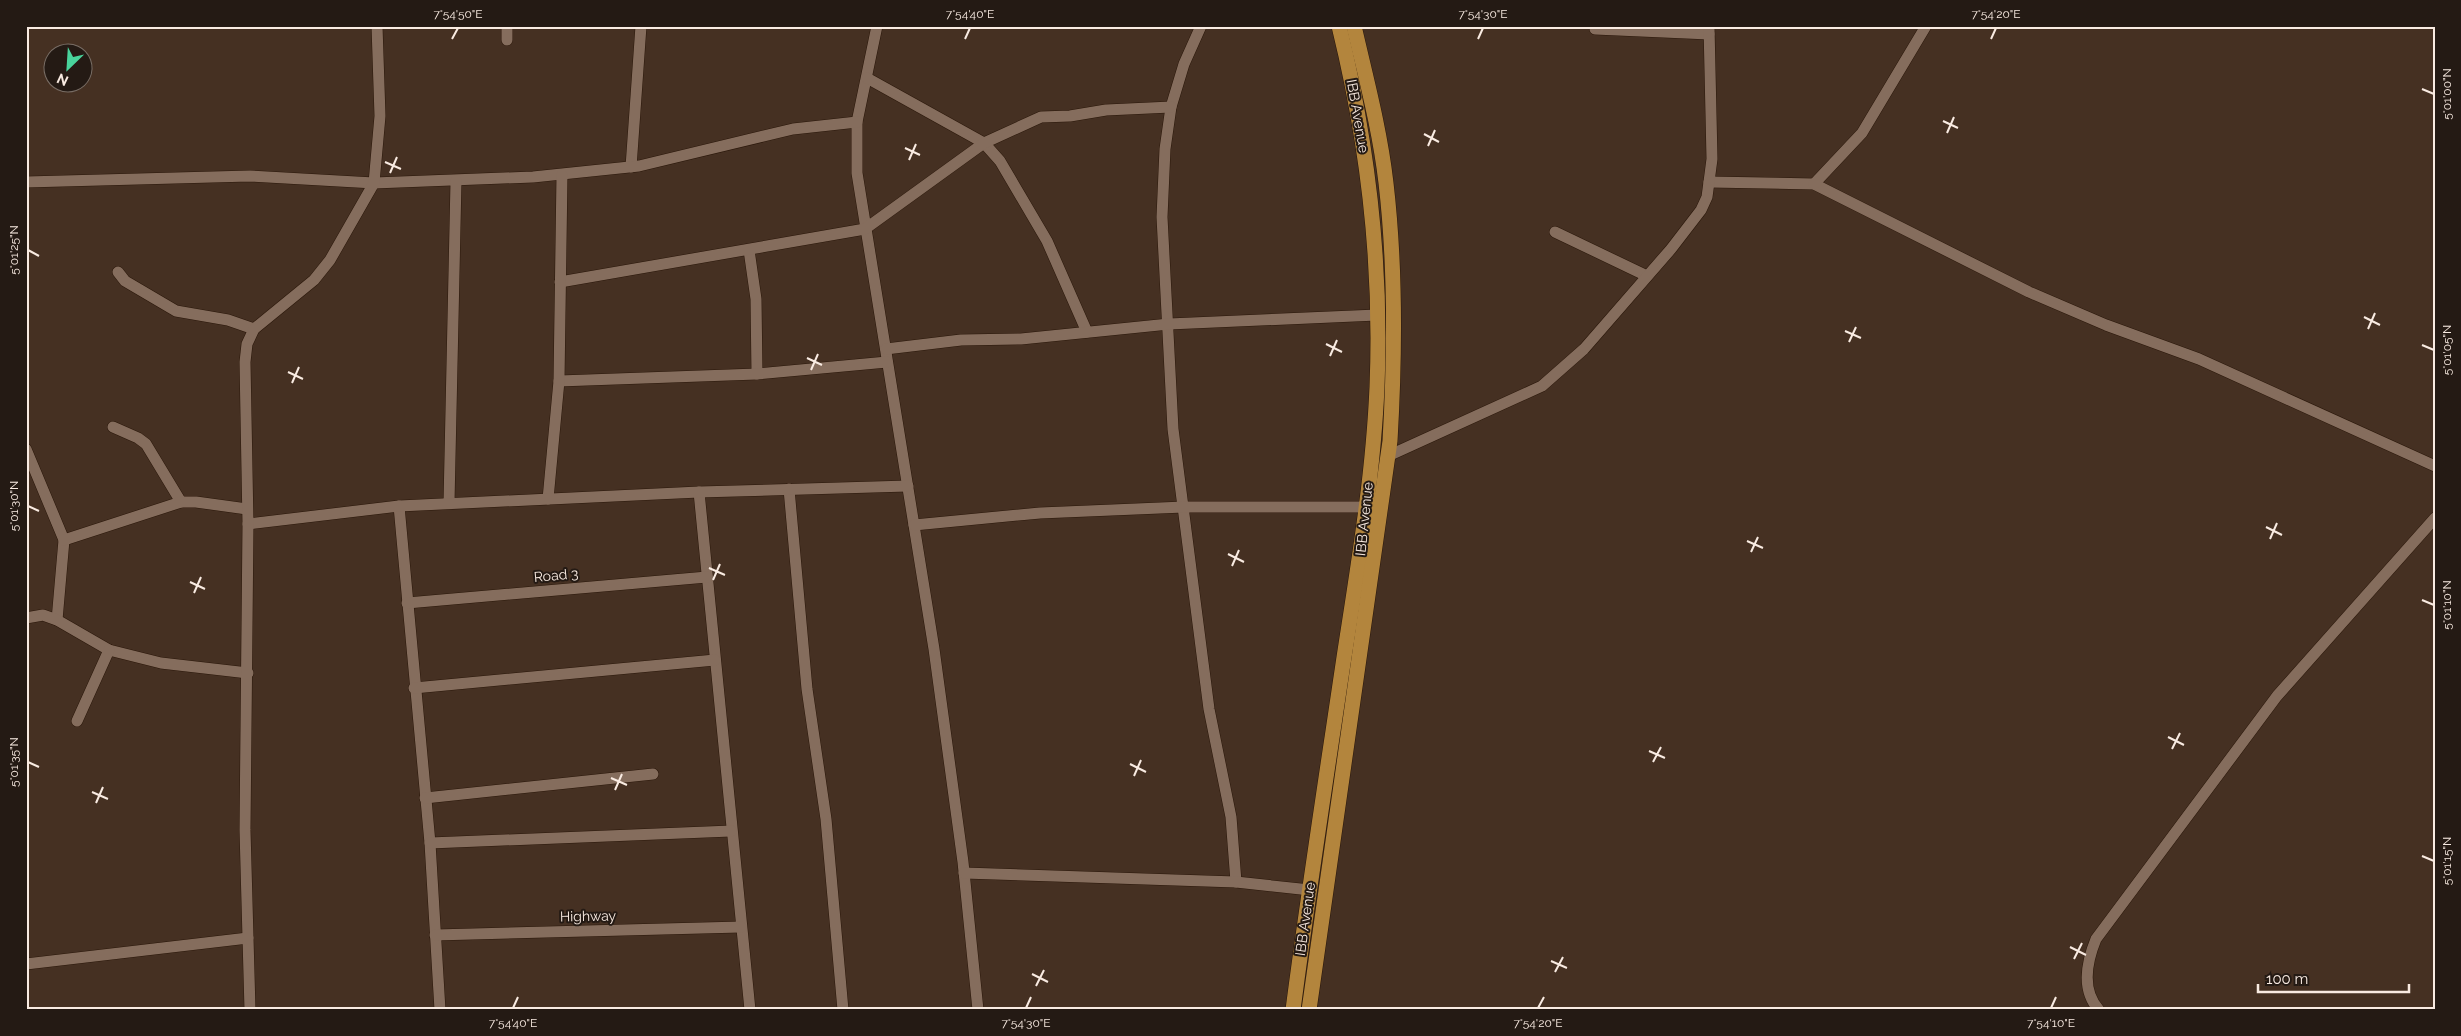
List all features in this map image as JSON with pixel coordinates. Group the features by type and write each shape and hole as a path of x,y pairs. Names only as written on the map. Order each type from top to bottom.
{"main road":[{"name":"IBB Avenue","path":"1293,1010 1362,545 1377,389 1374,224 1365,153 1351,74 1339,26"},
{"path":"1309,1010 1388,456 1395,357 1394,266 1386,183 1379,140 1354,26"}],"street":[{"path":"250,1010 245,830 248,524 244,362 247,344 254,329 314,280 330,260 374,182 380,116 377,26"},
{"path":"506,26 507,40"},
{"path":"631,167 641,26"},
{"path":"877,26 857,122 856,158 865,229 934,649 964,873 978,1010"},
{"path":"1201,26 1184,64 1171,107 1164,149 1162,217 1173,429 1209,710 1230,818 1236,882"},
{"path":"1814,184 1862,133 1926,26"},
{"path":"1388,456 1542,386 1584,349 1701,210 1707,197 1712,159 1709,30 1595,28"},
{"path":"867,78 984,144 1000,161 1048,241 1087,332"},
{"path":"560,282 865,229 984,144 1041,117 1070,116 1106,110 1171,107"},
{"path":"26,182 250,176 374,182 456,181 562,175 631,167 793,129 857,122"},
{"path":"548,499 559,381 562,175"},
{"path":"449,504 456,181"},
{"path":"1709,182 1814,184 2029,292 2106,325 2199,359 2435,466"},
{"path":"1555,232 1647,276"},
{"path":"749,250 756,299 757,374"},
{"path":"118,272 125,281 176,311 228,320 254,329"},
{"path":"886,349 961,340 1021,339 1169,324 1377,315"},
{"path":"559,381 757,374 888,362"},
{"path":"113,428 138,438 146,444 181,502"},
{"path":"26,449 64,540 57,620"},
{"path":"248,524 399,506 699,492 908,486"},
{"path":"789,489 808,689 826,819 843,1010"},
{"path":"699,492 750,1010"},
{"path":"64,540 181,502 196,502 247,509"},
{"path":"399,506 414,688 430,843 440,1010"},
{"path":"914,525 1040,513 1184,507 1366,507"},
{"path":"2098,1010 2092,1003 2087,983 2090,954 2096,939 2195,802 2276,696 2435,518"},
{"name":"Road 3","path":"407,603 707,576"},
{"path":"26,618 43,615 57,620 109,650 161,663 248,673"},
{"path":"77,722 109,650"},
{"path":"414,688 715,660"},
{"path":"425,798 653,774"},
{"path":"430,843 731,831"},
{"path":"964,873 1236,882 1310,890"},
{"name":"Highway","path":"435,935 741,927"},
{"path":"26,964 248,938"}]}
